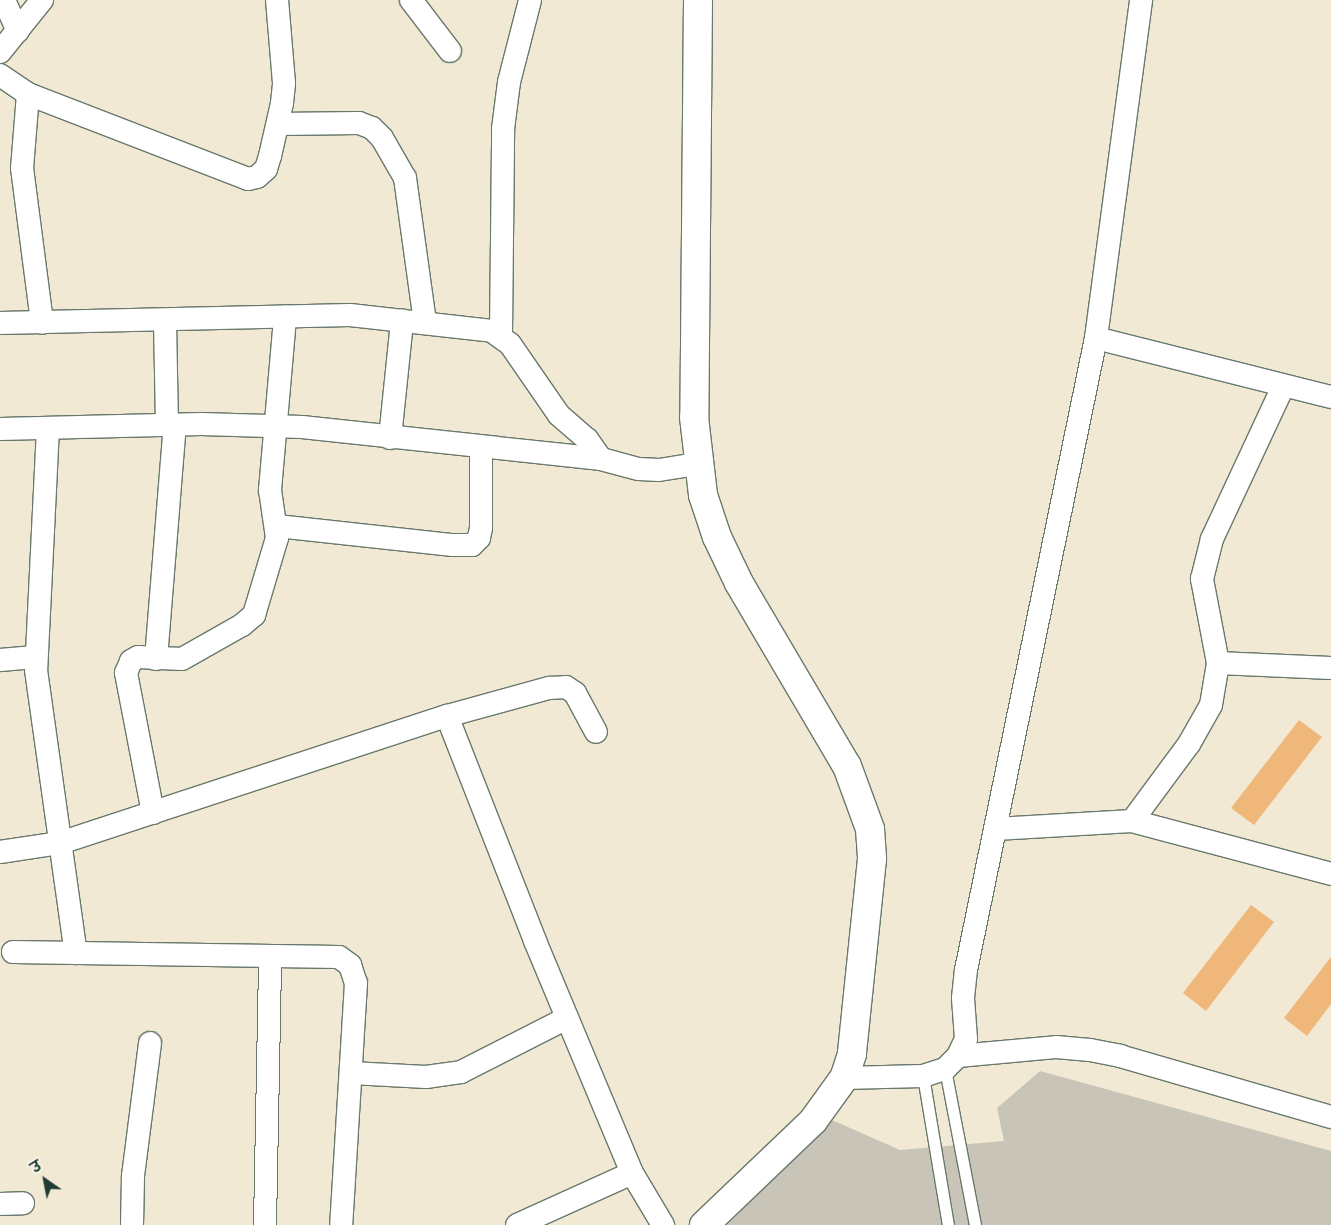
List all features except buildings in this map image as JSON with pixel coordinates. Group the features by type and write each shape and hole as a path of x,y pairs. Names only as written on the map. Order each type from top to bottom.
{"street":[{"path":"4,0 18,30"},
{"path":"0,52 42,0"},
{"path":"0,75 28,94 248,179 257,177 266,169 278,124 284,83 277,0"},
{"path":"411,0 450,51"},
{"path":"501,334 503,129 509,82 530,0"},
{"path":"698,0 694,417 703,495 720,545 761,622 847,766 870,829 870,893 852,1054 844,1078 813,1121 704,1225"},
{"path":"951,1062 966,1039 963,998 966,970 1096,338 1141,0"},
{"path":"28,94 22,168 42,323"},
{"path":"278,124 360,123 372,128 382,138 406,178 424,323"},
{"path":"0,323 165,321 350,315 492,330 501,334 559,415 587,439 601,459"},
{"path":"153,813 126,672 131,661 138,657 182,659 242,625 254,615 277,538 277,526 270,490 285,317"},
{"path":"156,659 171,425 165,321"},
{"path":"390,438 402,321"},
{"path":"1096,338 1283,387 1331,397"},
{"path":"1132,821 1189,744 1211,705 1218,663 1202,579 1212,539 1283,387"},
{"path":"0,429 171,425 275,426 601,459 639,469 659,470 698,464"},
{"path":"48,428 35,657 76,953"},
{"path":"277,526 453,545 472,545 479,538 481,528 481,447"},
{"path":"0,660 35,657"},
{"path":"1218,663 1331,668"},
{"path":"0,852 60,843 448,716 559,686 575,694 596,732"},
{"path":"448,716 567,1018 632,1173 664,1225"},
{"path":"996,829 1132,821 1331,874"},
{"path":"13,952 339,957 350,965 356,983 341,1225"},
{"path":"265,1225 270,956"},
{"path":"351,1073 426,1077 461,1072 567,1018"},
{"path":"132,1225 134,1167 150,1044"},
{"path":"844,1078 923,1076 951,1062 1056,1047 1090,1050 1130,1058 1331,1117"},
{"path":"517,1225 632,1173"},
{"path":"0,1204 23,1203"}],"lane":[{"path":"951,1062 975,1225"},
{"path":"923,1076 948,1225"}],"shaded area":[{"path":"1040,1071 1331,1151 1331,1225 727,1225 832,1120 900,1150 1004,1141 997,1108"}]}
